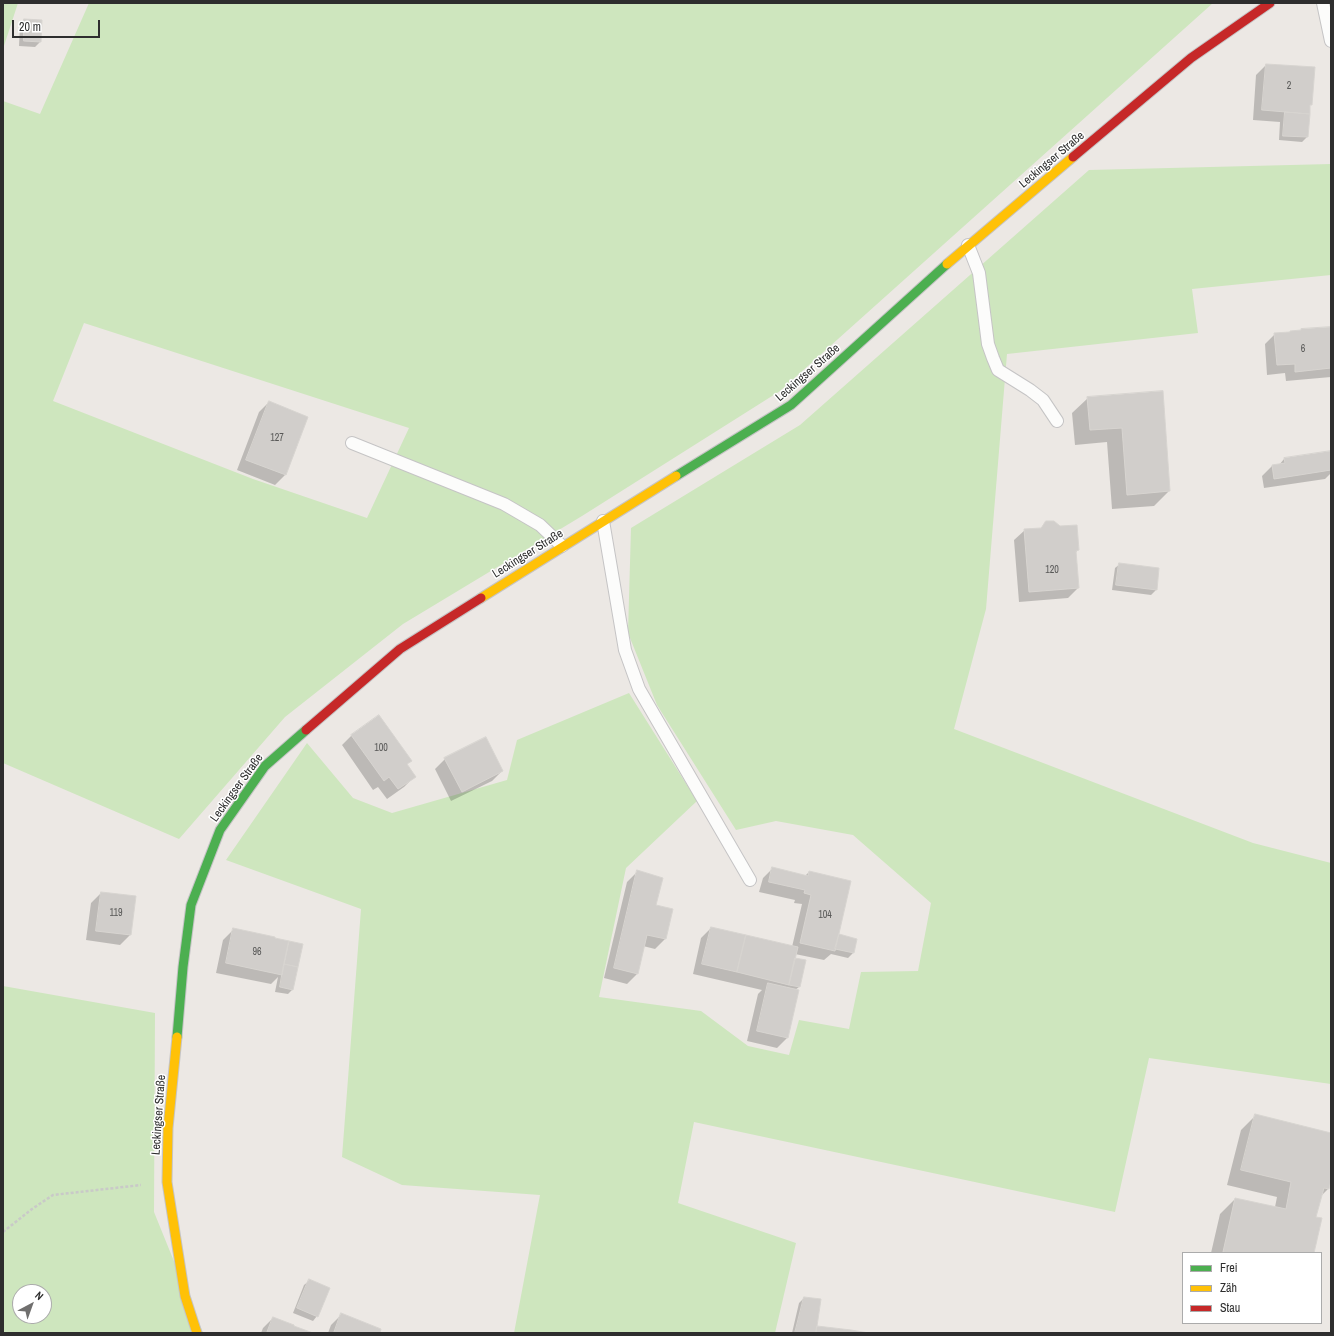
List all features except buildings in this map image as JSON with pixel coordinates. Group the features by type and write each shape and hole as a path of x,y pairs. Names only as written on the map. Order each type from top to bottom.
{"street":[{"name":"Leckingser Straße","path":"197,1333 186,1296 167,1182 168,1128 183,967 191,905 220,830 265,766 400,649 603,520 791,405 968,245 1190,58 1270,3"}],"lane":[{"path":"1323,3 1331,42"},
{"path":"968,245 979,273 988,344 992,358 998,370 1030,390 1042,400 1057,421"},
{"path":"352,443 504,504 540,525 562,546"},
{"path":"603,520 625,650 639,689 750,880"}],"path":[{"path":"3,1232 32,1209 53,1195 167,1182"}],"green space":[{"path":"3,3 18,3 3,49"},
{"path":"89,3 1213,3 780,391 582,516 403,624 285,717 179,839 3,763 3,101 40,114","holes":["84,323 409,428 367,518 253,479 53,401"]},
{"path":"1331,164 1331,275 1192,289 1198,333 1007,354 986,609 954,729 1253,843 1331,863 1331,1084 1149,1058 1115,1212 694,1122 678,1203 796,1243 775,1333 514,1333 540,1195 402,1185 342,1157 361,909 226,860 307,743 353,798 392,813 507,780 517,740 629,693 697,801 626,868 599,997 701,1011 748,1046 789,1055 799,1020 849,1029 861,972 918,971 931,903 853,835 776,821 736,830 657,705 628,633 631,528 800,425 1089,170"},
{"path":"3,986 155,1013 154,1212 203,1333 3,1333"}],"traffic: fast":[{"path":"676,476 791,405 947,264"},
{"path":"177,1037 183,967 191,905 220,830 265,766 306,730"}],"traffic: slow":[{"path":"947,264 1073,157"},
{"path":"481,598 676,476"},
{"path":"177,1037 168,1128 167,1182 185,1296 197,1333"}],"traffic: jam":[{"path":"1073,157 1191,58 1270,3"},
{"path":"306,730 400,649 481,598"}]}
